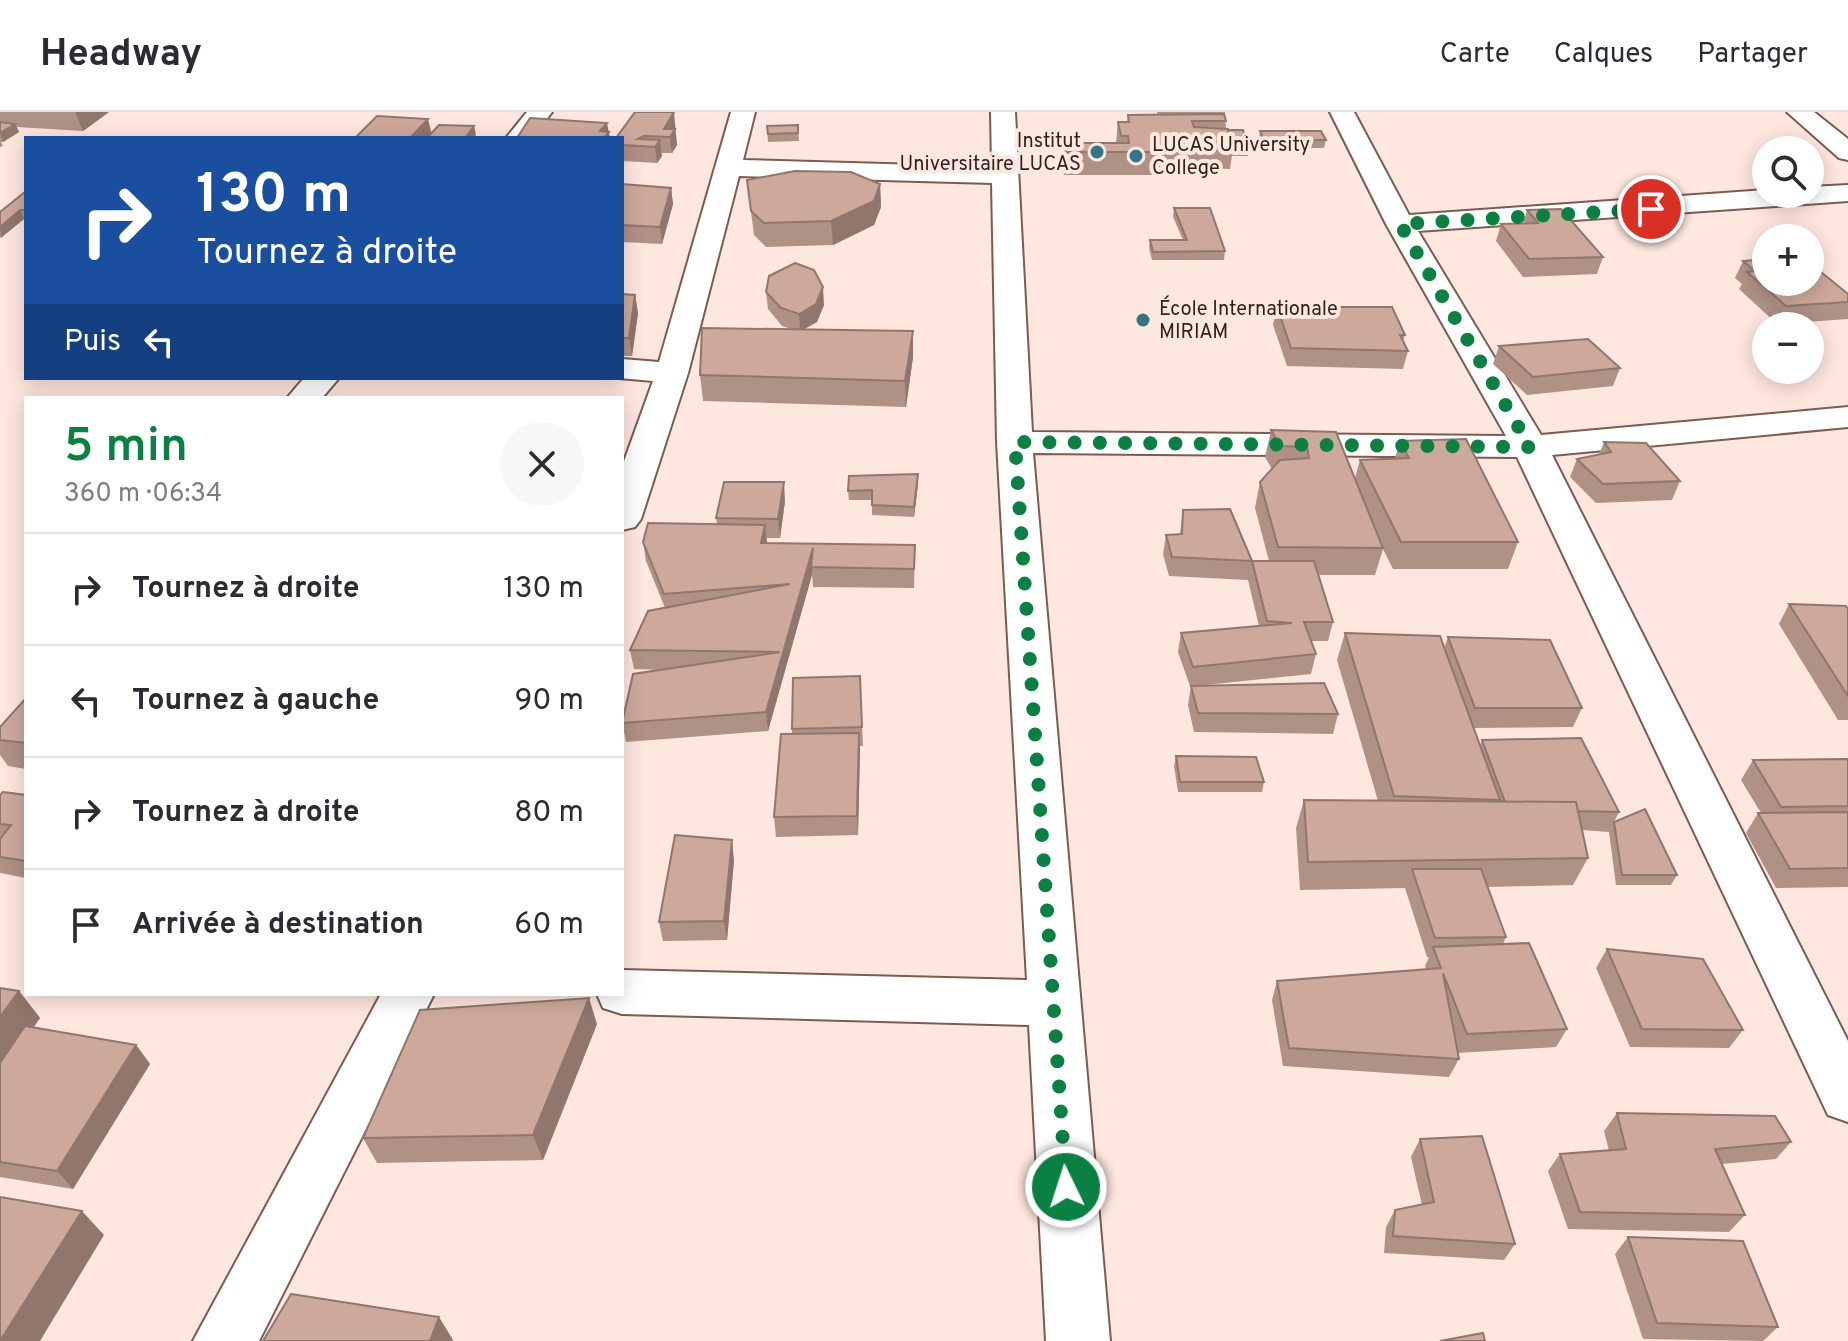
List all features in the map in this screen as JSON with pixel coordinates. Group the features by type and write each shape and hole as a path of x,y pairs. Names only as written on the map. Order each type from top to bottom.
{"street":[{"path":"521,136 540,112"},
{"path":"624,513 672,373 743,112"},
{"path":"1003,112 1015,442 1078,1341"},
{"path":"1342,112 1400,224 1530,447 1848,1097"},
{"path":"1799,112 1848,152"},
{"path":"726,168 1003,175"},
{"path":"1400,224 1848,193"},
{"path":"624,369 672,373"},
{"path":"306,396 320,380"},
{"path":"1015,442 1530,447 1848,417"},
{"path":"624,992 1052,1003"},
{"path":"225,1341 407,996"}],"building":[{"path":"635,112 674,112 664,129 675,129 670,137 644,136 638,139 660,140 655,147 624,145 624,136 617,136"},
{"path":"1224,114 1226,121 1192,121 1194,127 1228,129 1234,146 1201,146 1204,152 1066,152 1065,143 1129,143 1128,136 1121,136 1118,122 1129,122 1128,115"},
{"path":"377,116 428,119 412,136 357,136"},
{"path":"530,118 607,123 600,131 609,132 606,136 518,136"},
{"path":"0,122 15,124 0,133"},
{"path":"439,125 474,126 466,136 429,136"},
{"path":"798,125 798,133 768,134 767,126"},
{"path":"1228,130 1243,130 1249,148 1233,148"},
{"path":"1260,131 1321,131 1326,140 1264,140"},
{"path":"795,171 851,172 880,184 874,201 831,221 764,223 751,211 747,180"},
{"path":"624,184 671,188 660,227 624,225"},
{"path":"24,193 24,210 0,227 0,212"},
{"path":"1174,208 1210,208 1225,251 1153,252 1150,240 1187,240"},
{"path":"1561,209 1603,257 1529,259 1501,224 1538,223 1527,210"},
{"path":"795,263 814,270 823,287 816,304 799,314 781,308 766,292 769,276"},
{"path":"1824,274 1848,294 1848,302 1786,306 1775,296 1824,296"},
{"path":"624,294 635,295 629,338 624,338"},
{"path":"1277,307 1392,307 1405,335 1400,335 1408,351 1291,348"},
{"path":"702,328 913,331 905,381 700,375"},
{"path":"1588,339 1620,368 1533,377 1499,346"},
{"path":"1271,430 1336,432 1383,548 1278,547 1260,482 1280,460 1309,458 1307,447 1280,446"},
{"path":"1466,439 1518,542 1401,542 1360,460 1409,458 1400,441"},
{"path":"1604,442 1646,443 1680,481 1603,484 1577,459 1611,452"},
{"path":"918,474 914,507 872,505 872,490 848,491 849,476"},
{"path":"724,482 784,482 778,519 716,518"},
{"path":"1230,509 1252,561 1172,557 1166,535 1182,534 1183,510"},
{"path":"648,523 765,525 761,543 915,545 914,569 811,567 813,548 766,712 624,723 633,674 780,652 630,650 648,611 790,584 664,594 643,542"},
{"path":"1252,561 1314,561 1333,622 1304,622 1316,654 1193,667 1181,633 1292,623 1267,621"},
{"path":"1789,604 1846,606 1848,609 1848,696"},
{"path":"1345,633 1440,636 1500,800 1394,796"},
{"path":"1448,637 1550,640 1582,708 1475,708"},
{"path":"860,676 862,727 792,729 793,678"},
{"path":"1324,683 1338,714 1198,713 1191,686"},
{"path":"24,700 24,743 0,740 0,727"},
{"path":"859,733 857,816 774,817 781,734"},
{"path":"1581,738 1619,812 1577,811 1576,802 1505,802 1482,740"},
{"path":"1176,756 1256,757 1264,782 1180,782"},
{"path":"1848,759 1848,806 1781,807 1753,760"},
{"path":"3,792 24,795 24,861 0,857 0,839 11,825 0,824 0,795"},
{"path":"1304,800 1576,802 1588,858 1308,862"},
{"path":"1645,809 1677,875 1622,875 1614,822"},
{"path":"1848,812 1848,868 1790,869 1758,813"},
{"path":"675,835 732,840 724,921 659,922"},
{"path":"1412,869 1481,869 1506,937 1435,938"},
{"path":"1529,943 1567,1029 1467,1034 1443,973 1459,1059 1289,1048 1277,981 1441,968 1433,947"},
{"path":"1607,949 1703,959 1743,1030 1642,1029"},
{"path":"0,988 19,991 0,1017"},
{"path":"589,998 533,1135 363,1138 420,1010"},
{"path":"25,1026 136,1045 57,1171 0,1162 0,1063"},
{"path":"1617,1113 1775,1116 1791,1142 1715,1149 1745,1215 1580,1212 1560,1154 1626,1149"},
{"path":"1482,1136 1515,1244 1393,1236 1395,1210 1434,1202 1420,1139"},
{"path":"0,1197 82,1211 0,1341"},
{"path":"1628,1237 1743,1241 1778,1327 1657,1323"},
{"path":"291,1294 439,1317 430,1341 263,1341"},
{"path":"1483,1333 1485,1341 1440,1341"}],"place":[{"name":"Institut Universitaire LUCAS","path":"1097,152"},
{"name":"LUCAS University College","path":"1136,156"},
{"name":"École Internationale MIRIAM","path":"1143,320"}],"route":[{"path":"1066,1187 1015,442 1530,447 1400,224 1651,209"}]}
